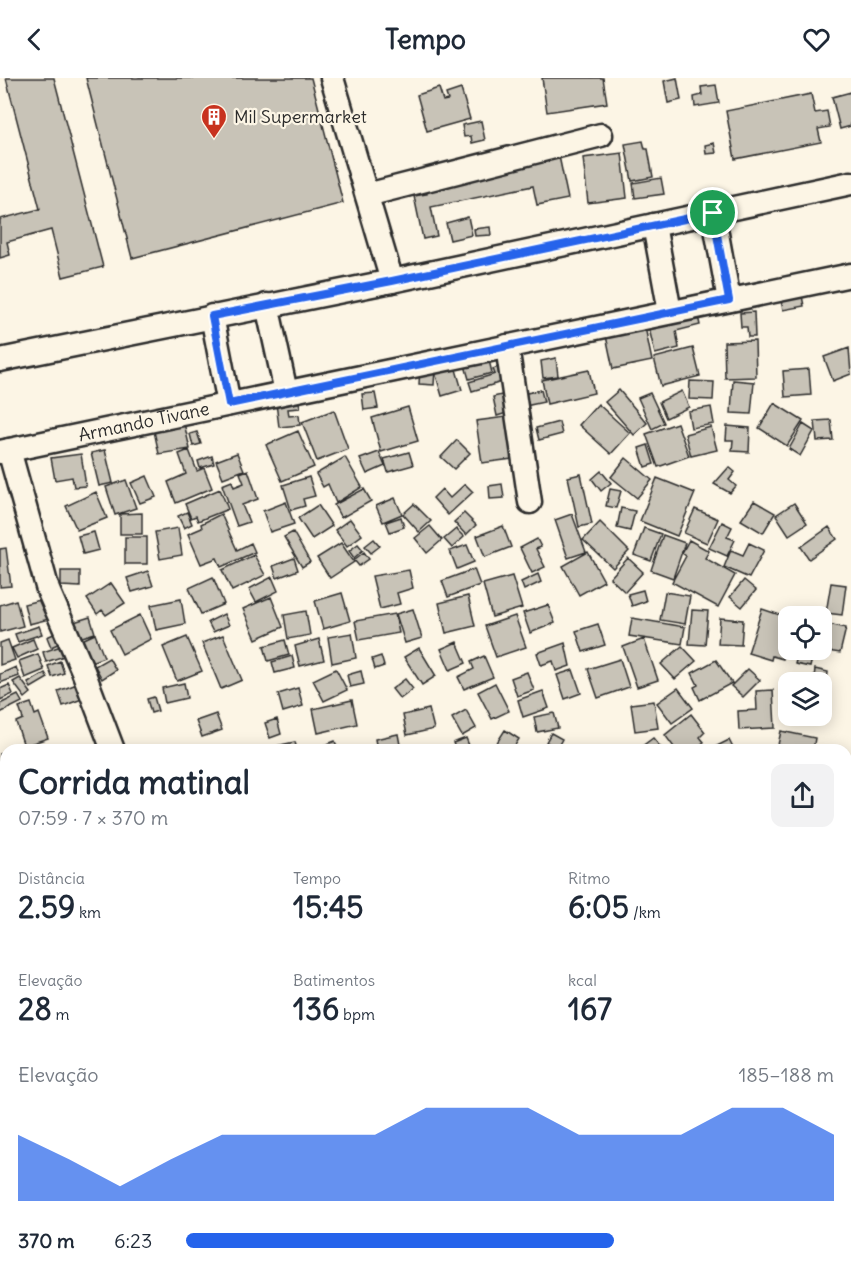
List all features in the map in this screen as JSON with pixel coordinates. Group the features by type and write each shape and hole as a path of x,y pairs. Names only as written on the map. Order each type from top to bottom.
{"street":[{"path":"332,78 392,281"},
{"path":"367,195 601,135"},
{"path":"0,360 392,281 851,183"},
{"path":"713,213 729,300"},
{"path":"654,225 670,312"},
{"name":"Armando Tivane","path":"5,451 851,275"},
{"path":"267,305 286,392"},
{"path":"212,316 229,404"},
{"path":"507,346 530,502"},
{"path":"5,451 48,590 83,671 111,744"}],"building":[{"path":"6,78 54,78 103,267 63,277 51,230 7,242 10,255 0,258 0,219 40,209"},
{"name":"Mil Supermarket","path":"86,78 311,78 343,203 132,258"},
{"path":"542,78 603,78 607,103 547,112"},
{"path":"677,78 681,100 668,103 664,81"},
{"path":"716,85 719,103 695,107 694,97 702,95 701,87"},
{"path":"439,88 443,101 448,100 446,94 461,89 470,119 427,131 417,95"},
{"path":"851,92 851,126 840,129 832,97"},
{"path":"811,94 815,113 827,111 830,127 818,129 821,142 735,159 726,111"},
{"path":"481,121 485,140 472,143 471,136 464,137 462,125"},
{"path":"643,141 645,149 648,149 653,177 632,181 625,144"},
{"path":"714,143 716,153 706,154 705,145"},
{"path":"622,153 627,198 588,203 583,158"},
{"path":"559,156 568,199 537,205 533,186 431,207 437,236 423,239 414,196 427,194 424,184"},
{"path":"661,178 664,194 635,198 633,183"},
{"path":"468,217 472,235 450,240 446,223"},
{"path":"490,227 491,235 475,236 474,229"},
{"path":"801,291 804,306 783,310 780,296"},
{"path":"697,312 700,325 676,331 679,348 655,354 648,324"},
{"path":"754,312 755,337 748,337 747,327 741,327 740,313"},
{"path":"644,322 652,361 613,369 605,331"},
{"path":"755,341 756,377 725,378 724,342"},
{"path":"693,348 700,376 661,386 654,358"},
{"path":"849,348 851,374 833,381 824,357"},
{"path":"488,356 492,373 469,379 464,362"},
{"path":"556,358 558,376 543,378 541,361"},
{"path":"455,366 462,390 442,396 435,372"},
{"path":"498,367 502,382 472,391 469,382 495,374 493,369"},
{"path":"420,368 435,369 434,385 419,384"},
{"path":"809,369 811,395 785,397 783,371"},
{"path":"589,370 594,393 547,404 542,380"},
{"path":"733,380 754,382 751,414 731,413"},
{"path":"690,381 714,382 713,400 689,399"},
{"path":"541,390 544,402 525,406 522,394"},
{"path":"619,390 647,423 634,435 605,402"},
{"path":"682,391 689,407 666,418 659,402"},
{"path":"375,393 378,408 364,410 362,394"},
{"path":"650,393 664,423 652,429 638,398"},
{"path":"506,394 510,412 497,416 493,397"},
{"path":"299,401 300,408 288,409 289,416 299,415 300,425 279,427 276,403"},
{"path":"774,403 803,421 787,446 759,428"},
{"path":"598,404 630,433 611,454 579,425"},
{"path":"408,407 418,441 381,452 372,418"},
{"path":"711,407 714,424 691,428 688,411"},
{"path":"334,410 348,449 317,461 302,422"},
{"path":"506,417 512,459 482,463 476,421"},
{"path":"831,420 833,440 817,441 815,421"},
{"path":"559,422 562,434 539,440 536,428"},
{"path":"184,423 190,449 159,454 154,431"},
{"path":"677,423 689,456 658,467 646,434"},
{"path":"803,424 814,431 800,456 789,449"},
{"path":"727,426 750,428 749,452 732,451 733,440 726,440"},
{"path":"711,427 717,450 691,456 685,434"},
{"path":"298,431 314,467 282,481 266,445"},
{"path":"197,432 201,444 193,446 190,434"},
{"path":"457,440 470,453 454,469 441,457"},
{"path":"648,445 654,464 645,467 639,448"},
{"path":"105,450 113,483 99,486 91,453"},
{"path":"189,450 197,471 204,468 212,488 176,503 168,482 186,474 179,454"},
{"path":"379,452 385,466 367,474 360,459"},
{"path":"409,452 413,465 388,472 384,459"},
{"path":"237,453 244,470 223,478 216,461"},
{"path":"81,454 86,486 74,487 72,477 55,480 51,458"},
{"path":"212,456 214,464 200,468 198,461"},
{"path":"345,457 362,487 336,503 328,484 323,487 316,474"},
{"path":"626,458 652,480 637,498 611,477"},
{"path":"729,467 735,472 729,480 736,486 730,493 714,484"},
{"path":"248,470 258,499 242,505 249,522 237,526 222,485 232,481 234,487 244,483 240,473"},
{"path":"601,471 611,483 601,491 592,479"},
{"path":"581,474 592,524 579,527 568,477"},
{"path":"147,476 156,497 140,503 131,483"},
{"path":"309,477 315,496 303,499 305,506 291,510 283,485"},
{"path":"657,478 695,493 677,536 640,521"},
{"path":"126,480 136,508 115,515 106,487"},
{"path":"465,484 473,492 448,515 433,498 442,489 450,498"},
{"path":"502,484 504,498 490,499 489,486"},
{"path":"220,489 228,509 198,521 196,516 191,518 185,504"},
{"path":"364,489 371,501 341,518 334,505"},
{"path":"610,489 621,491 616,508 606,506"},
{"path":"96,492 107,518 77,530 66,506"},
{"path":"395,498 402,514 383,522 376,506"},
{"path":"754,501 775,513 763,533 741,520"},
{"path":"286,502 294,524 270,532 263,511"},
{"path":"794,503 807,523 789,535 776,515"},
{"path":"414,504 431,521 419,532 403,514"},
{"path":"318,505 332,526 312,539 298,518"},
{"path":"621,508 635,511 630,531 617,528"},
{"path":"695,509 718,519 707,543 684,533"},
{"path":"187,512 192,524 184,528 178,516"},
{"path":"142,513 142,534 120,534 120,514"},
{"path":"464,513 476,525 466,535 454,522"},
{"path":"221,514 237,550 251,543 255,552 221,567 217,558 201,564 188,534 202,528 201,524"},
{"path":"572,514 586,552 568,558 555,520"},
{"path":"401,517 404,527 390,532 386,522"},
{"path":"350,519 362,535 347,546 335,530"},
{"path":"600,522 629,551 613,568 583,540"},
{"path":"722,522 732,527 727,537 735,540 727,556 709,548"},
{"path":"430,526 442,540 427,553 415,538"},
{"path":"503,526 511,547 485,557 477,536"},
{"path":"829,527 837,539 809,559 801,547"},
{"path":"178,528 182,555 160,559 155,532"},
{"path":"644,528 661,534 651,561 634,555"},
{"path":"456,529 464,537 452,548 444,539"},
{"path":"94,532 99,550 83,554 78,536"},
{"path":"293,532 310,562 302,567 284,537"},
{"path":"663,535 685,543 673,578 651,570"},
{"path":"125,537 147,537 147,564 125,564"},
{"path":"374,539 380,546 371,553 365,546"},
{"path":"537,539 541,547 536,549 545,567 532,573 520,548"},
{"path":"689,540 709,551 705,558 735,575 718,607 672,582 686,556 682,553"},
{"path":"341,543 354,562 330,578 317,558"},
{"path":"749,543 764,550 749,578 724,567 731,550 743,555"},
{"path":"358,544 363,550 354,558 349,551"},
{"path":"467,545 474,562 457,569 450,551"},
{"path":"6,548 11,586 0,587 0,549"},
{"path":"364,552 369,559 359,566 354,560"},
{"path":"588,552 604,581 579,595 563,566"},
{"path":"254,555 265,575 232,591 222,570"},
{"path":"294,558 298,570 277,578 273,566"},
{"path":"628,558 643,572 625,592 610,578"},
{"path":"474,569 480,585 448,597 442,581"},
{"path":"409,570 413,588 397,593 400,604 380,609 372,576"},
{"path":"61,571 80,571 80,587 61,586"},
{"path":"148,571 153,586 132,592 127,578"},
{"path":"538,574 541,582 524,590 521,582"},
{"path":"512,576 522,608 492,617 483,584"},
{"path":"213,577 224,604 201,614 189,588"},
{"path":"272,577 278,591 256,602 249,589"},
{"path":"744,580 756,590 742,607 730,597"},
{"path":"111,583 125,603 106,615 102,610 97,614 87,599"},
{"path":"831,583 846,585 842,615 832,614 832,606 827,606"},
{"path":"643,590 646,601 632,606 628,594"},
{"path":"665,592 690,596 685,624 660,620"},
{"path":"342,593 350,621 323,629 315,601"},
{"path":"468,596 475,626 446,633 439,603"},
{"path":"271,597 283,627 256,639 243,609"},
{"path":"44,599 49,619 29,624 24,604"},
{"path":"181,599 185,624 156,630 151,605"},
{"path":"16,600 23,626 0,632 0,605"},
{"path":"548,605 555,623 530,633 523,613"},
{"path":"413,609 422,638 405,643 396,614"},
{"path":"762,609 778,614 778,658 772,656 771,660 748,653"},
{"path":"692,610 708,611 705,645 689,644"},
{"path":"306,611 310,635 288,639 284,615"},
{"path":"224,614 229,625 213,632 208,622"},
{"path":"395,614 399,633 359,640 355,621"},
{"path":"140,615 151,639 122,654 110,630"},
{"path":"515,616 526,647 496,657 485,626"},
{"path":"90,617 95,633 79,638 74,622"},
{"path":"632,618 685,627 682,644 629,636"},
{"path":"720,618 743,620 741,645 718,644"},
{"path":"598,624 605,645 583,652 576,631"},
{"path":"832,625 846,628 840,653 832,652"},
{"path":"39,626 42,634 18,642 15,634"},
{"path":"56,633 60,643 51,647 47,637"},
{"path":"352,633 356,658 332,663 328,637"},
{"path":"95,634 104,657 91,662 82,640"},
{"path":"223,635 242,680 221,689 202,643"},
{"path":"187,637 202,671 177,681 163,647"},
{"path":"33,639 37,649 17,658 12,648"},
{"path":"319,639 324,660 300,666 295,646"},
{"path":"644,639 658,680 637,687 623,647"},
{"path":"8,640 15,660 0,665 0,643"},
{"path":"285,640 289,655 268,661 264,646"},
{"path":"457,642 466,663 450,670 441,649"},
{"path":"565,643 570,666 556,671 553,661 541,665 537,653"},
{"path":"61,646 64,656 46,662 43,652"},
{"path":"682,646 696,661 675,679 661,664"},
{"path":"419,648 436,676 422,685 404,657"},
{"path":"38,654 44,670 25,678 19,661"},
{"path":"292,656 295,668 275,673 272,662"},
{"path":"381,656 384,666 375,669 372,659"},
{"path":"484,656 493,677 464,689 458,677 474,669 471,662"},
{"path":"109,658 116,670 102,679 95,666"},
{"path":"620,659 629,687 598,698 588,669"},
{"path":"716,660 732,683 700,700 694,687 698,685 692,673"},
{"path":"796,660 812,660 810,667 795,664"},
{"path":"60,661 64,673 52,677 48,666"},
{"path":"16,667 19,676 0,683 0,674"},
{"path":"336,669 347,690 324,701 313,680"},
{"path":"748,669 760,680 743,697 731,686"},
{"path":"573,670 581,693 565,699 557,675"},
{"path":"361,671 364,684 350,687 347,675"},
{"path":"527,672 534,690 517,696 511,678"},
{"path":"45,673 48,678 31,688 28,683"},
{"path":"20,678 31,693 25,698 13,682"},
{"path":"405,679 413,689 400,699 392,689"},
{"path":"184,683 187,698 165,703 162,688"},
{"path":"495,683 509,711 492,719 478,692"},
{"path":"77,684 82,699 63,706 58,691"},
{"path":"9,685 13,694 0,700 0,689"},
{"path":"298,688 303,706 283,712 278,694"},
{"path":"678,688 693,708 672,723 657,703"},
{"path":"773,690 775,728 739,730 738,711 757,710 756,691"},
{"path":"543,691 549,708 523,717 518,700"},
{"path":"18,695 22,702 0,713 0,704"},
{"path":"154,697 158,711 151,713 147,699"},
{"path":"352,700 357,724 318,733 313,709"},
{"path":"654,701 658,728 635,731 631,704"},
{"path":"31,703 35,715 39,713 48,738 23,744 16,722 23,719 19,707"},
{"path":"429,709 434,729 407,735 403,715"},
{"path":"466,710 476,728 462,736 452,718"},
{"path":"554,713 558,728 537,732 534,717"},
{"path":"216,714 222,730 202,737 196,721"},
{"path":"691,714 705,732 700,737 704,742 702,744 672,744 665,735"},
{"path":"277,719 281,734 270,738 265,723"},
{"path":"505,730 519,739 516,744 496,744"},
{"path":"781,731 815,738 814,744 778,744"},
{"path":"551,733 562,739 559,744 546,742"},
{"path":"398,734 400,744 376,744 375,739"},
{"path":"466,738 468,744 453,744"},
{"path":"653,738 658,744 645,744"}],"place":[{"name":"Mil Supermarket","path":"214,140"}],"route":[{"path":"713,213 729,300 229,404 212,316 392,281 713,213"}]}
